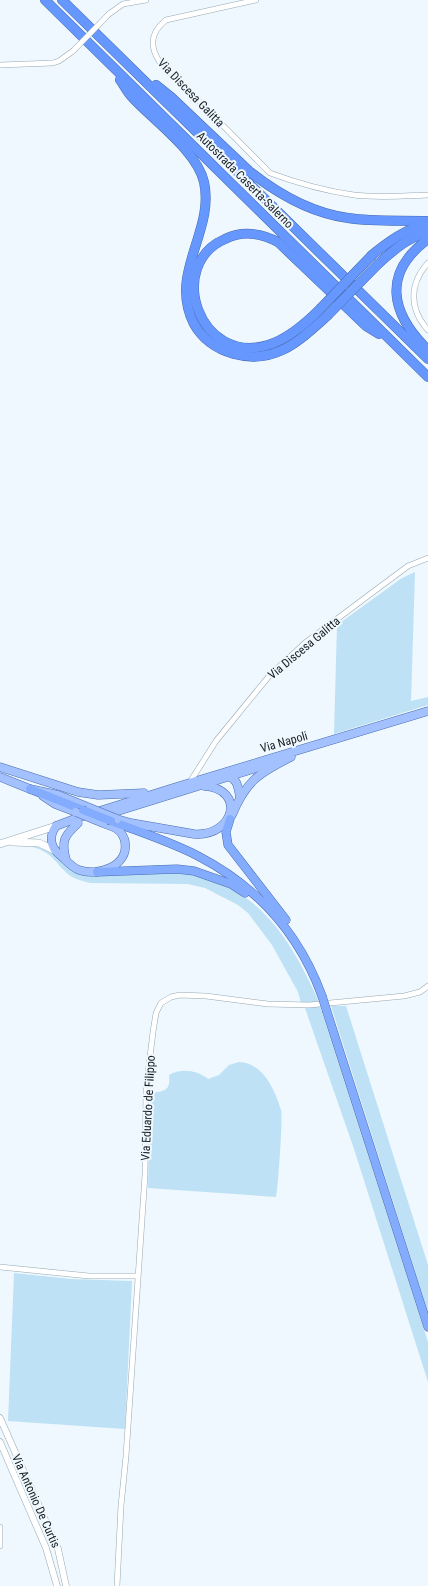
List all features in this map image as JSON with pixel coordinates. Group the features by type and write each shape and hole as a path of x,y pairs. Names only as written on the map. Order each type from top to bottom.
{"highway":[{"name":"Autostrada Caserta-Salerno","path":"45,0 428,377"},
{"name":"Autostrada Caserta-Salerno","path":"62,0 428,359"},
{"path":"122,59 171,97 262,182 295,202 312,210 348,218 367,220 428,221"},
{"path":"112,66 131,96 194,160 204,182 205,196 203,222 188,269 186,300 197,330 211,344 222,350 242,356 270,356 292,346 327,316 396,247 428,232"},
{"path":"396,345 366,326 278,242 260,234 230,236 211,247 204,255 198,267 194,293 196,305 204,322 212,334 224,342 238,347 252,348 268,345 298,329 320,309 372,255 390,241 428,224"},
{"path":"428,239 414,249 405,261 399,275 397,287 398,306 402,315 410,329 428,350"},
{"path":"30,789 185,850 224,871 263,901 297,942 316,980 322,996 428,1327"},
{"path":"230,819 226,832 228,845 280,911 294,931 297,942"},
{"path":"97,872 177,869 209,875 231,884 248,894 276,923 288,930"}],"main road":[{"path":"321,744 428,711"},
{"name":"Via Napoli","path":"3,843 158,792 321,744"},
{"name":"Via Napoli","path":"56,826 78,823 201,786 291,757 321,744"},
{"path":"230,819 240,797 251,783 270,768 291,757"},
{"path":"0,767 78,792 98,795 158,792"},
{"path":"173,788 194,785 224,776 231,776 236,781 240,797"},
{"path":"0,777 30,789"},
{"path":"110,821 131,823 194,834 214,832 222,827 228,818 230,804 225,793 217,788 201,786"},
{"path":"3,843 39,844 54,850 71,866 78,870 97,872 114,866 121,860 125,846 124,838 110,821"},
{"path":"63,840 78,823"},
{"path":"54,850 51,834 56,826 62,834 63,850 66,860"}],"street":[{"path":"0,65 60,61 73,51 109,14 123,4 146,0"},
{"name":"Via Discesa Galitta","path":"256,0 166,20 154,33 153,49 159,61 270,173 317,188 355,195 393,197 428,195"},
{"path":"428,263 415,284 414,299 418,318 428,330"},
{"name":"Via Discesa Galitta","path":"189,783 216,741 270,675 305,643 408,566 428,558"},
{"name":"Via Eduardo de Filippo","path":"116,1583 145,1175 146,1090 156,1013 161,1003 171,997 180,995 206,996 268,1004 309,1005 404,996 420,992 428,986"},
{"path":"0,1267 89,1276 137,1276"},
{"name":"Via Antonio De Curtis","path":"0,1418 58,1549 66,1586"},
{"name":"Via Antonio De Curtis","path":"0,1442 46,1548 57,1586"},
{"path":"0,1527 0,1546"}],"shaded area":[{"path":"415,572 411,701 428,697 428,705 334,734 337,625 402,578"},
{"path":"33,845 50,851 72,871 148,870 179,872 198,875 231,889 249,900 278,929 290,946 319,1002 301,1003 298,992 272,945 248,913 238,905 205,888 188,884 90,883 72,877 50,856 39,849 32,847"},
{"path":"320,1006 428,1342 428,1382 354,1149 305,1008"},
{"path":"331,1006 346,1006 428,1265 428,1312"},
{"path":"239,1062 255,1067 261,1072 271,1086 281,1110 280,1153 276,1197 148,1188 150,1093 166,1090 169,1084 169,1075 179,1071 194,1072 208,1079 219,1075 229,1065"},
{"path":"14,1273 71,1279 132,1281 125,1429 8,1421"}]}
